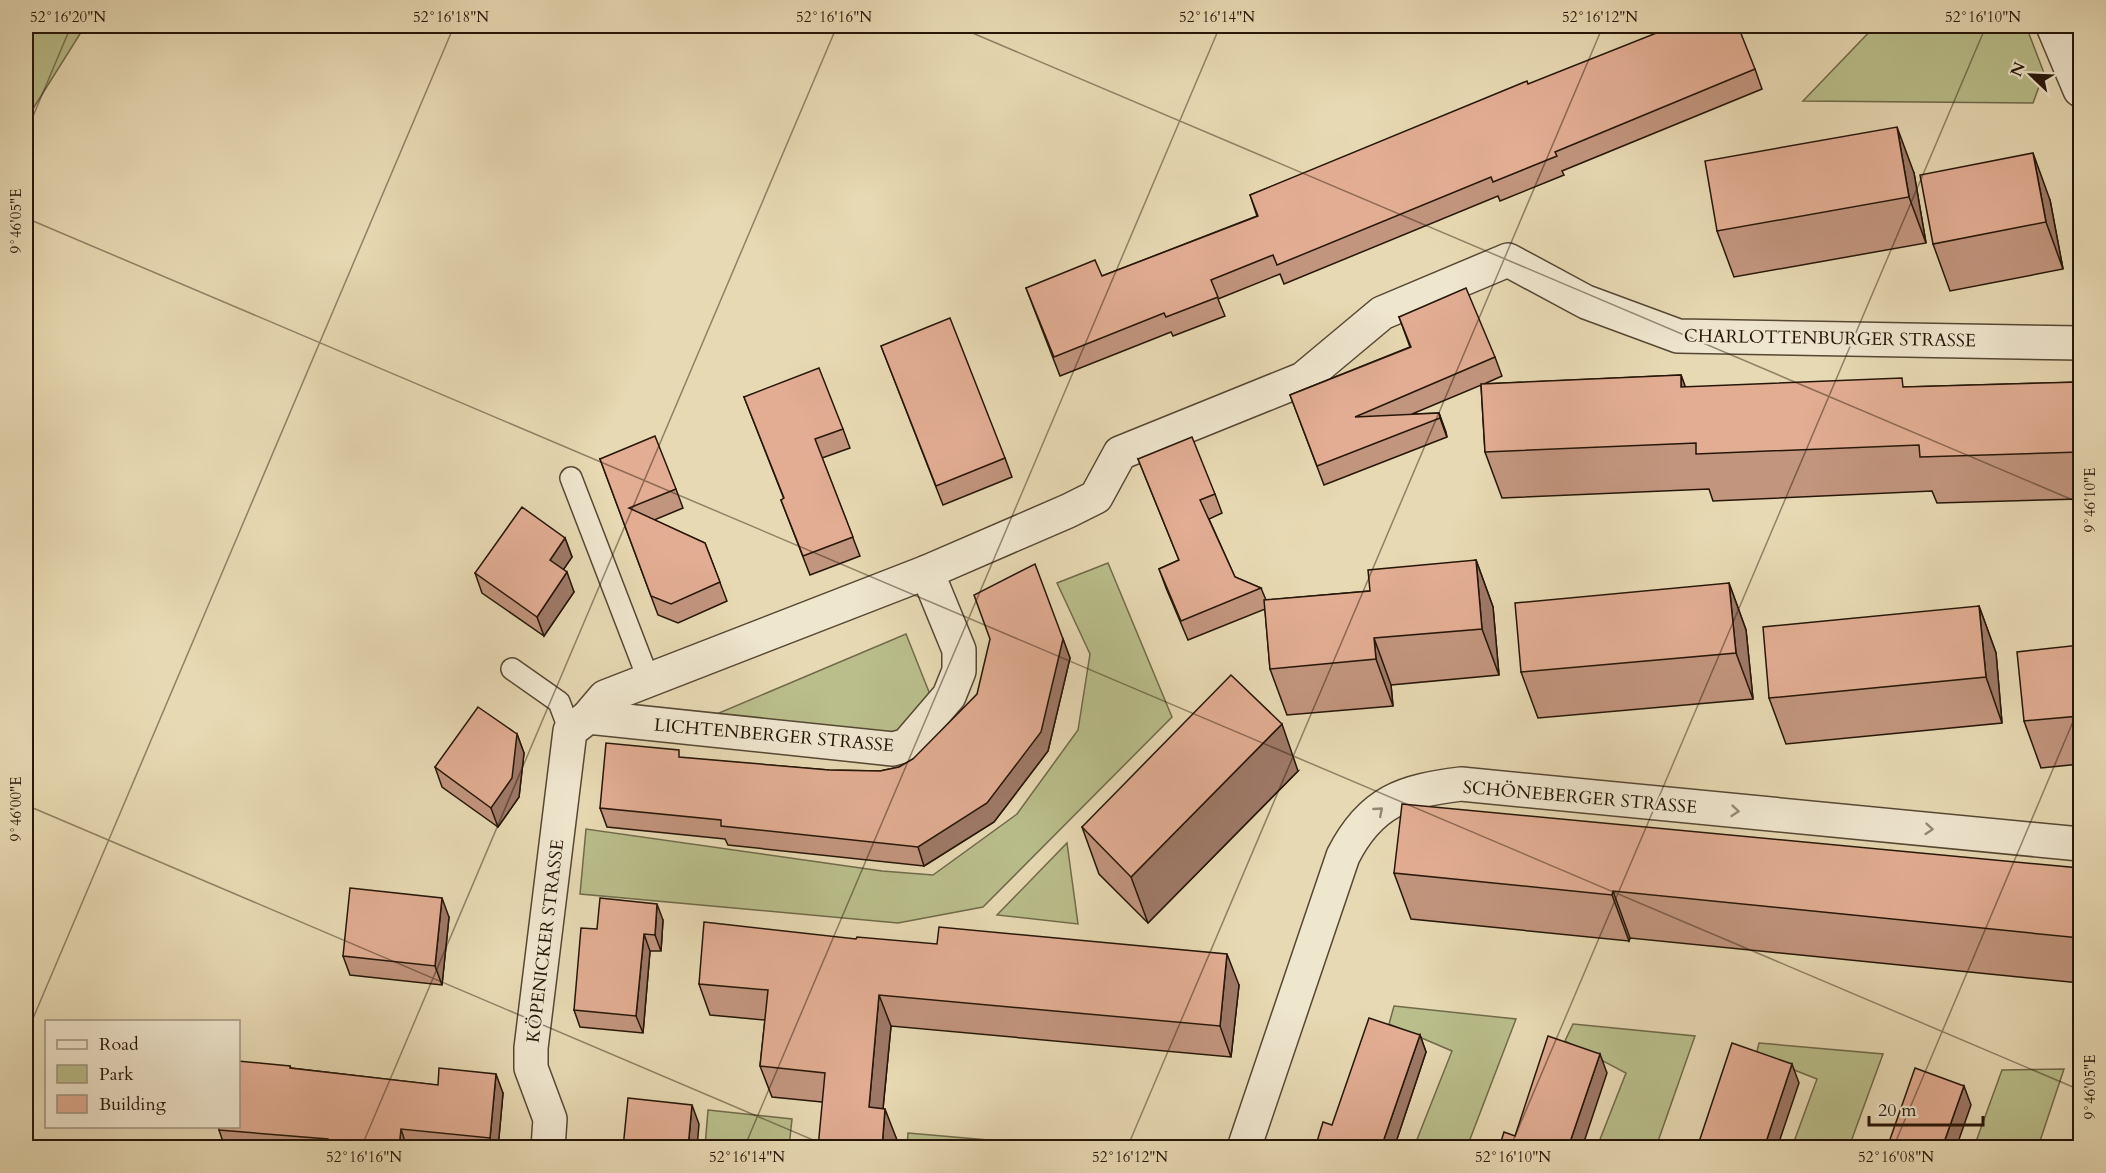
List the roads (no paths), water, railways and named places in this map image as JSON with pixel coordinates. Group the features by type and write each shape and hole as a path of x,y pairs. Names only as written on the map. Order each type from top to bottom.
{"street":[{"path":"2053,26 2080,90"},
{"name":"CHARLOTTENBURGER STRASSE","path":"927,572 1096,496 1120,453 1303,379 1382,313 1508,260 1586,302 1678,336 2080,343"},
{"path":"579,724 605,697 648,678 927,572"},
{"name":"LICHTENBERGER STRASSE","path":"579,724 893,749 907,745 950,696 959,671 959,650 927,572"},
{"name":"KÖPENICKER STRASSE","path":"548,1148 550,1119 531,1068 531,1048 579,724"},
{"name":"SCHÖNEBERGER STRASSE","path":"1244,1148 1343,856 1352,839 1383,806 1404,794 1461,784 2080,844"}],"lane":[{"path":"571,478 648,678"},
{"path":"512,669 559,702 579,724"}]}
